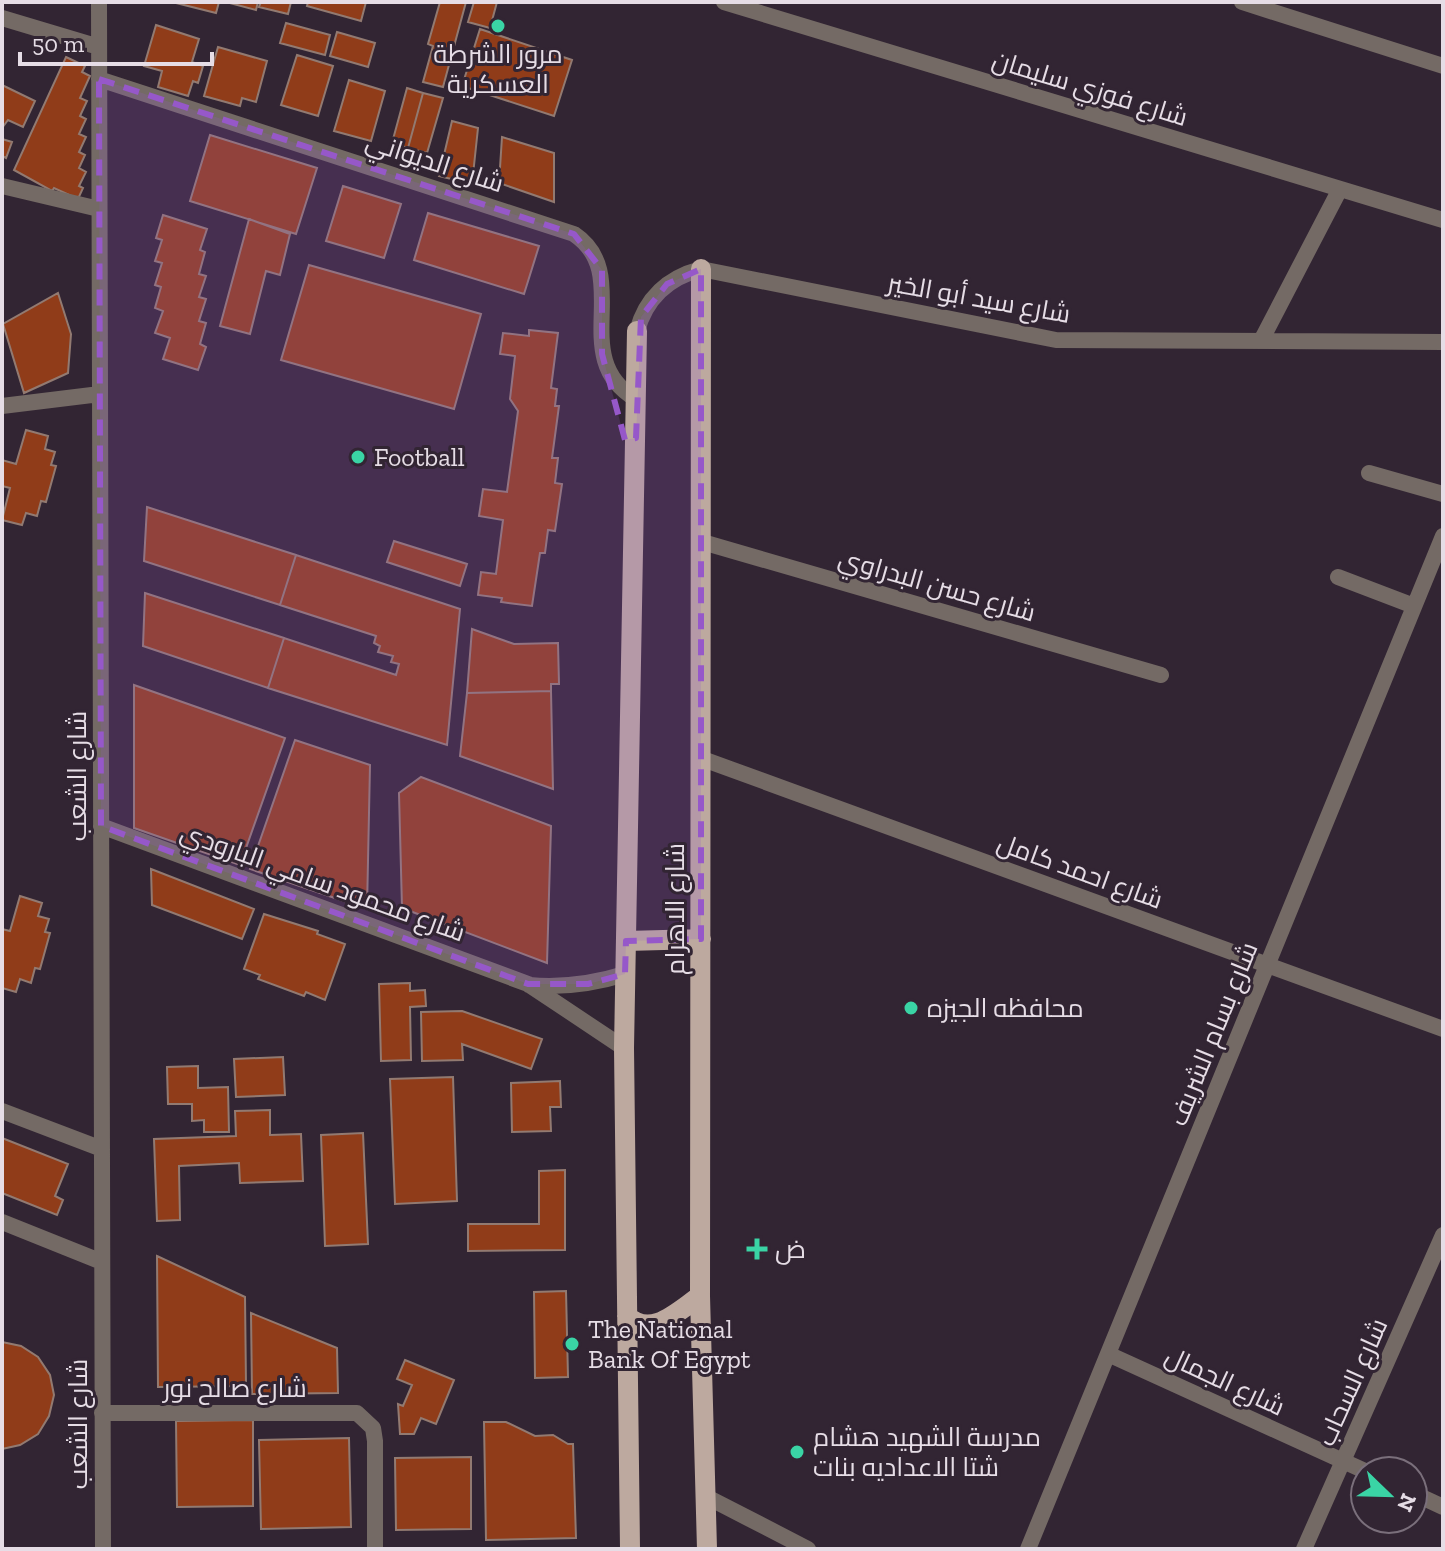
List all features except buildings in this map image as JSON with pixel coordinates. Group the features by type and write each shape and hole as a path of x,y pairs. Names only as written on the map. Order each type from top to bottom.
{"main road":[{"name":"شارع الاهرام","path":"701,269 700,1296 707,1549"},
{"name":"شارع الاهرام","path":"630,1549 624,1048 637,331"},
{"path":"626,941 701,939"},
{"path":"627,1316 633,1322 651,1326 659,1324 700,1296"}],"street":[{"name":"شارع الشعب","path":"99,2 103,1549"},
{"name":"شارع فوزي سليمان","path":"724,2 1443,220"},
{"path":"1242,2 1443,66"},
{"path":"2,18 99,47"},
{"name":"شارع الديواني","path":"99,79 574,234 591,249 602,270 601,342 605,366 623,392 636,399"},
{"path":"2,186 99,209"},
{"path":"1262,339 1340,189"},
{"path":"637,331 641,317 656,293 679,276 701,269"},
{"name":"شارع سيد أبو الخير","path":"701,269 1056,340 1443,342"},
{"path":"2,406 100,394"},
{"path":"1369,473 1443,494"},
{"name":"شارع بسام الشريف","path":"1028,1549 1443,536"},
{"name":"شارع حسن البدراوي","path":"699,541 1161,675"},
{"path":"1338,577 1414,606"},
{"name":"شارع احمد كامل","path":"700,758 1443,1029"},
{"name":"شارع محمود سامي البارودي","path":"101,826 528,984 624,1048"},
{"name":"شارع محمود سامي البارودي","path":"528,984 588,984 625,974"},
{"path":"2,1111 102,1149"},
{"path":"2,1222 102,1262"},
{"name":"شارع السحاب","path":"1304,1549 1443,1235"},
{"name":"شارع الجمال","path":"1108,1354 1349,1464"},
{"name":"شارع صالح نور","path":"102,1413 357,1413 373,1428 375,1441 375,1549"},
{"path":"707,1497 808,1549"}],"highlighted area":[{"path":"99,79 574,234 602,270 602,354 625,440 636,438 641,317 667,284 701,269 701,939 626,941 625,974 588,984 528,984 101,826"}],"place":[{"name":"مرور الشرطة العسكرية","path":"498,26"},
{"name":"Football","path":"358,457"},
{"name":"محافظه الجيزه","path":"911,1008"},
{"name":"ض","path":"757,1249"},
{"name":"The National Bank Of Egypt","path":"572,1344"},
{"name":"مدرسة الشهيد هشام شتا الاعداديه بنات","path":"797,1452"}]}
